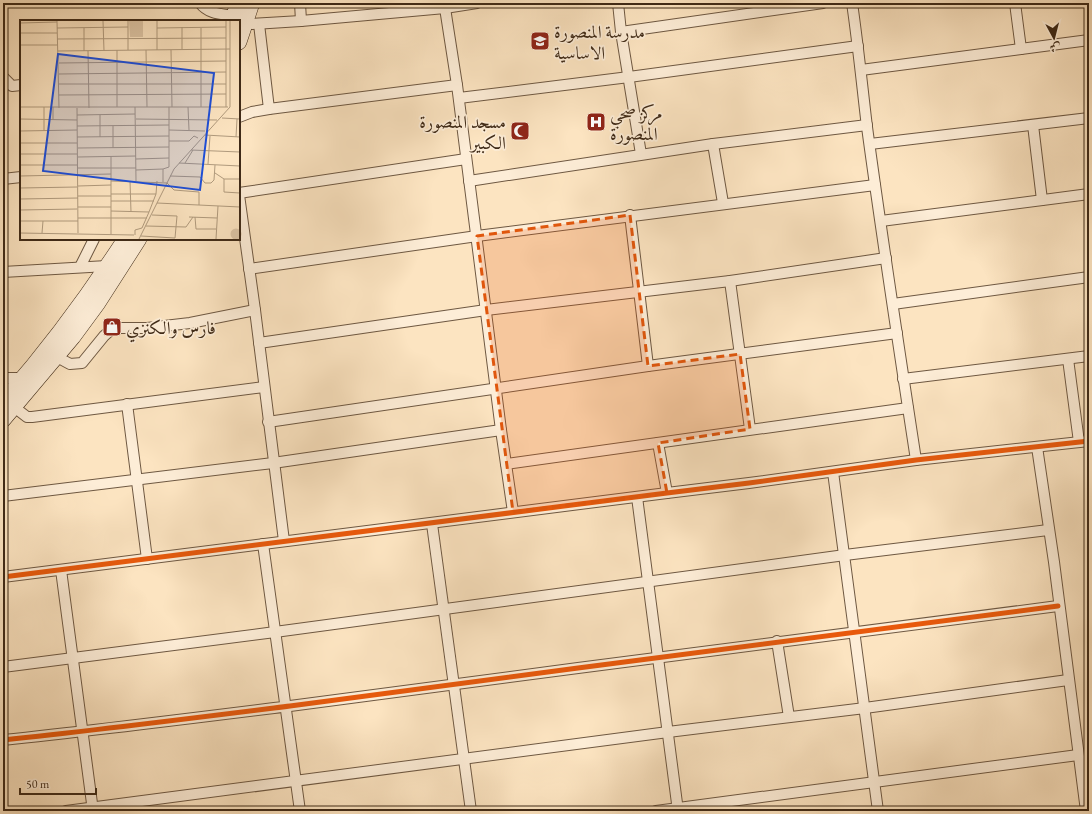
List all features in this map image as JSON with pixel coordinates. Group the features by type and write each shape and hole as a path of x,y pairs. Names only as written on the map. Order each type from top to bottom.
{"main road":[{"path":"240,30 241,19 252,3"},
{"path":"3,420 9,404 23,378 78,308 124,240"},
{"path":"9,404 57,357 98,303 138,240"}],"street":[{"path":"200,3 205,10 241,19 301,21 445,8 477,3"},
{"path":"300,3 301,21"},
{"path":"618,3 621,32 641,154"},
{"path":"621,32 823,3"},
{"path":"852,3 875,185 916,460"},
{"path":"1015,3 1021,49"},
{"path":"445,8 459,98 501,430 513,512"},
{"path":"241,19 269,109"},
{"path":"861,70 1089,40"},
{"path":"459,98 858,46"},
{"path":"3,77 12,86 20,86"},
{"path":"240,117 252,112 269,109 457,85"},
{"path":"870,144 1089,118"},
{"path":"469,181 641,154 867,125"},
{"path":"1033,125 1042,200"},
{"path":"713,144 723,203"},
{"path":"240,194 466,159"},
{"path":"3,179 20,177"},
{"path":"249,270 630,215 875,185"},
{"path":"881,221 1089,195"},
{"path":"240,202 284,541"},
{"path":"630,215 648,366"},
{"path":"80,267 94,240"},
{"path":"259,343 486,310 730,281 886,258"},
{"path":"3,272 107,266"},
{"path":"893,304 1089,277"},
{"path":"730,281 750,429"},
{"path":"57,357 70,364 82,363 104,336 113,328 147,328 190,323 255,310"},
{"path":"268,422 648,366 897,333"},
{"path":"903,380 1089,356"},
{"path":"3,577 284,541 432,524 513,512 749,483 916,460 1084,442 1068,359"},
{"path":"3,378 23,378"},
{"path":"9,404 26,417 32,417 264,387"},
{"path":"127,404 147,559"},
{"path":"506,464 908,408"},
{"path":"3,496 273,463 501,430"},
{"path":"658,443 667,493"},
{"path":"1037,447 1048,530 1054,562 1058,606 1086,811"},
{"path":"833,472 878,811"},
{"path":"637,497 678,809"},
{"path":"432,524 471,811"},
{"path":"3,667 845,555 1048,530"},
{"path":"263,544 300,811"},
{"path":"61,570 74,657 93,809"},
{"path":"3,740 84,732 454,685 777,641 1058,606"},
{"path":"777,641 789,717"},
{"path":"66,811 93,809 1068,680"},
{"path":"656,811 1078,755"}],"highlighted area":[{"path":"630,215 648,366 740,354 750,429 658,443 667,493 513,512 477,236"}],"cycle path":[{"path":"3,577 749,483 916,460 1089,441"},
{"path":"3,740 290,706 1058,606"}],"place":[{"name":"مدرسة المنصورة الاساسية","path":"540,41"},
{"name":"مركز صحي المنصورة","path":"596,122"},
{"name":"مسجد المنصورة الكبير","path":"520,131"},
{"name":"فارس والكنزي","path":"112,327"}]}
